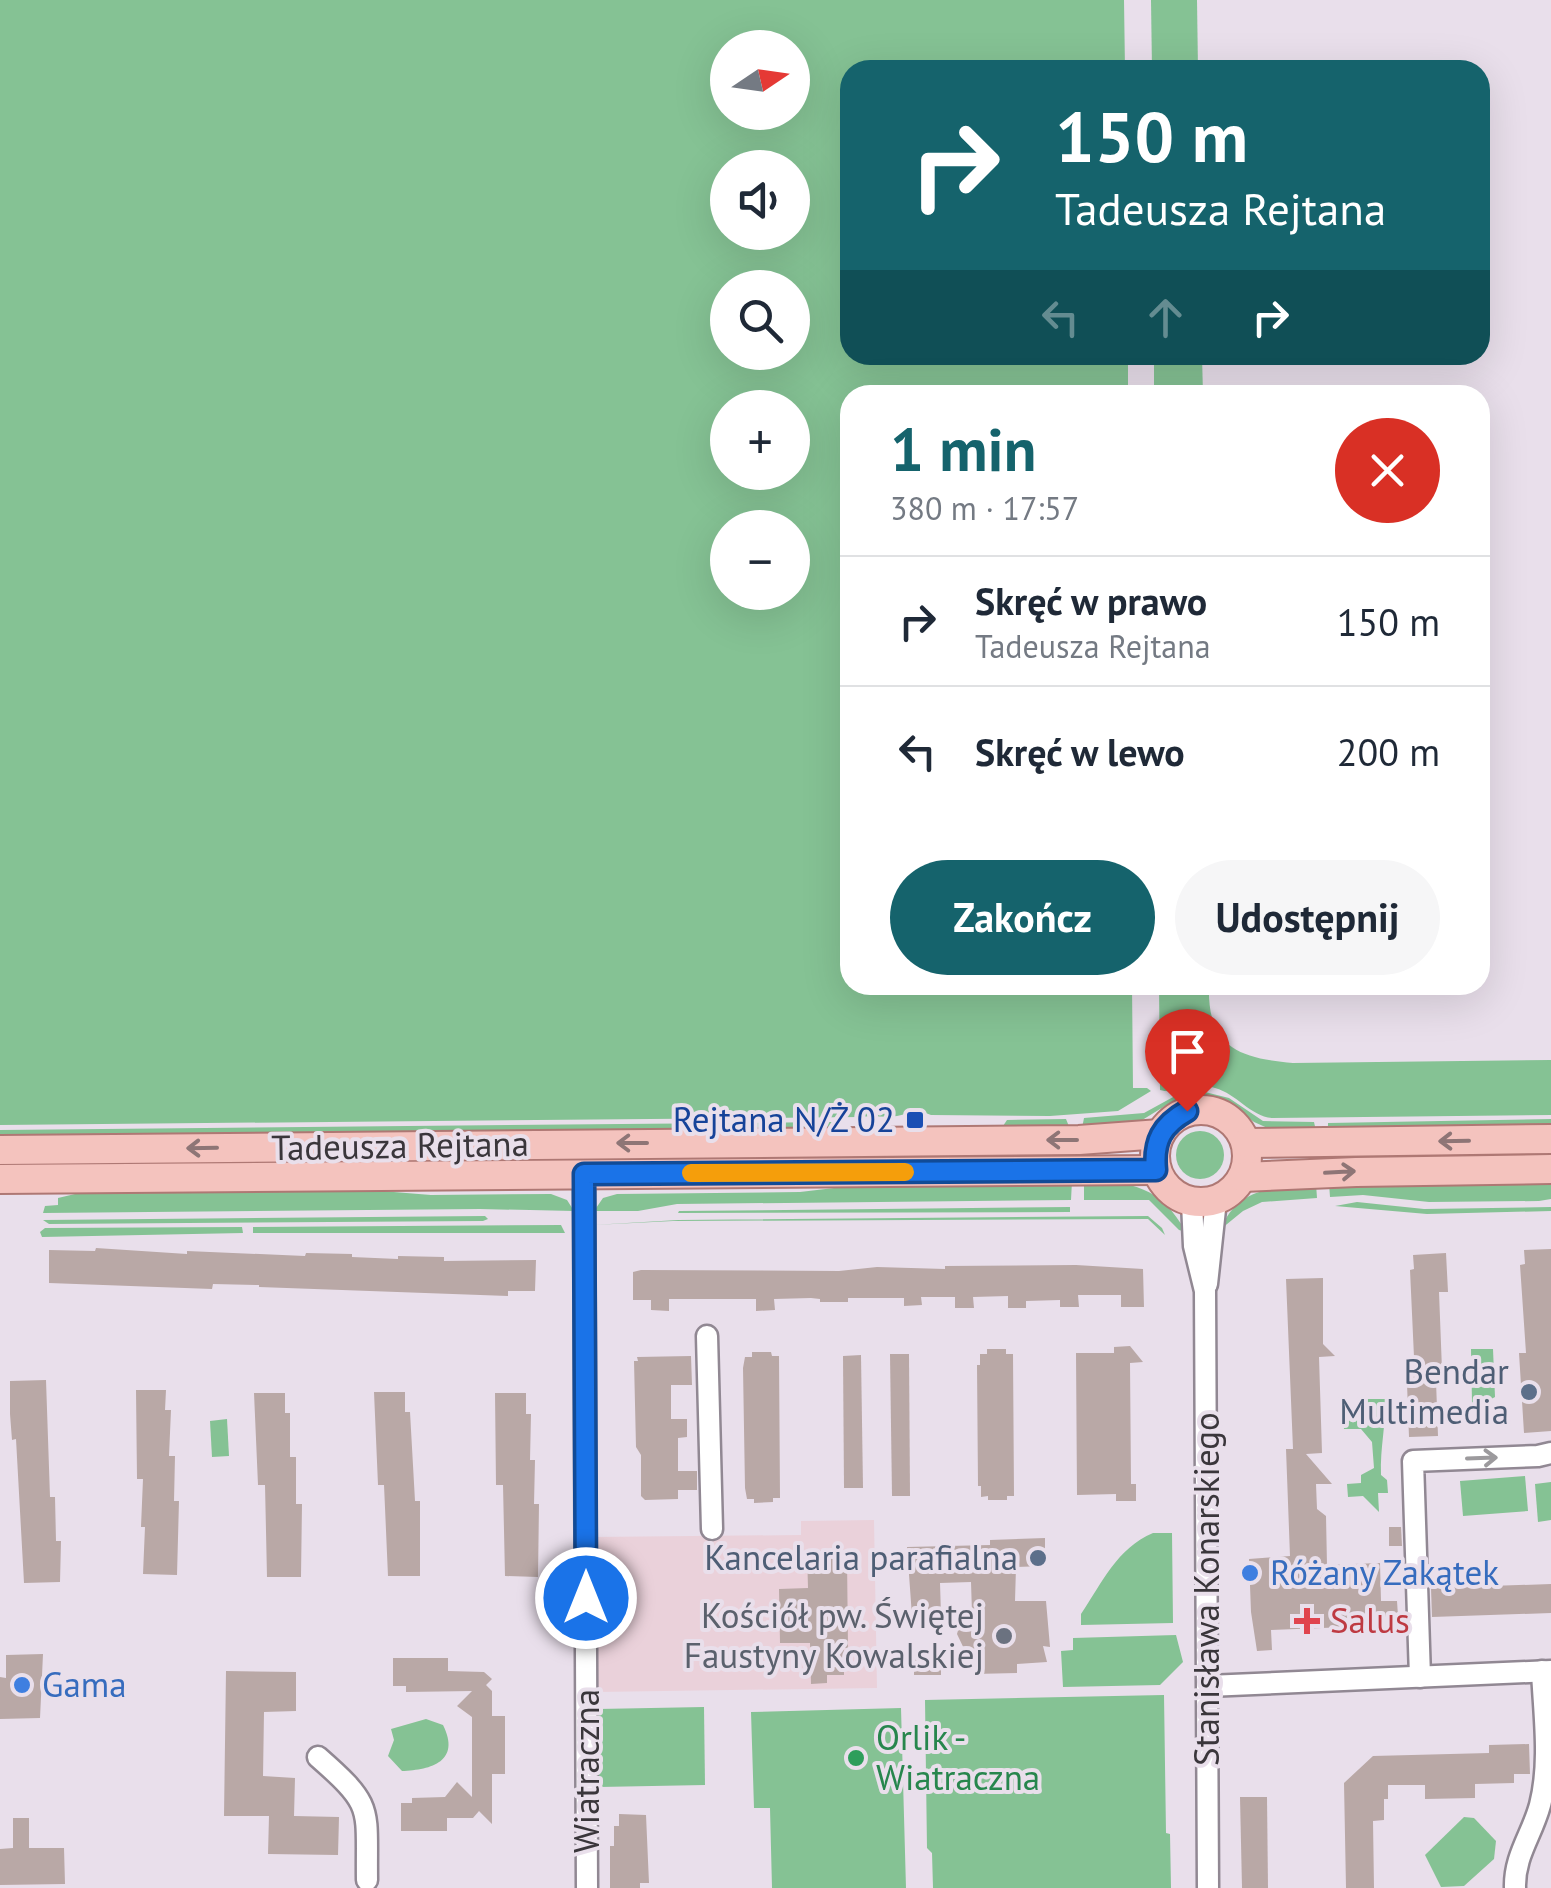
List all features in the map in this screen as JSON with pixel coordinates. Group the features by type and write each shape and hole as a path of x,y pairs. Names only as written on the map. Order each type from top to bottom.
{"main road":[{"path":"1206,1109 1224,1114 1238,1126 1246,1143 1248,1160 1236,1187 1204,1201 1176,1196 1156,1170 1154,1152 1160,1134 1171,1120 1187,1111 1206,1109"},
{"name":"Tadeusza Rejtana","path":"0,1150 1079,1140 1160,1134"},
{"path":"1246,1143 1551,1140"},
{"path":"1243,1177 1551,1169"},
{"name":"Tadeusza Rejtana","path":"0,1180 1156,1170"}],"street":[{"name":"Wiatraczna","path":"584,1174 587,1888"},
{"name":"Stanisława Konarskiego","path":"1204,1201 1210,1271 1205,1291 1208,1888"},
{"path":"707,1336 712,1529"},
{"path":"1420,1676 1413,1461 1551,1453"},
{"path":"1208,1686 1547,1671 1548,1777 1517,1862 1515,1888"},
{"path":"318,1757 352,1786 365,1807 367,1880"}],"shaded area":[{"path":"874,1520 877,1688 596,1692 594,1537 801,1535 801,1521"}],"green space":[{"path":"0,0 1124,0 1125,60 840,60 840,365 1128,365 1128,385 840,385 840,995 1132,995 1133,1088 1151,1091 1118,1111 1050,1116 931,1115 918,1111 897,1116 0,1125"},
{"path":"1151,0 1197,0 1198,60 1152,60"},
{"path":"1154,365 1202,365 1203,385 1154,385"},
{"path":"1159,995 1209,995 1220,1036 1242,1052 1274,1061 1551,1060 1551,1115 1272,1118 1215,1088 1160,1090"},
{"path":"1197,1090 1229,1098 1263,1121 1314,1122 1316,1131 1272,1130 1225,1100 1200,1094 1173,1101 1139,1122 1082,1128 1084,1118 1144,1113 1175,1096"},
{"path":"1066,1119 1070,1129 1003,1126 1007,1120"},
{"path":"1551,1119 1551,1129 1328,1131 1328,1123"},
{"path":"832,1122 835,1127 825,1130 0,1139 0,1130"},
{"path":"1200,1131 1217,1138 1224,1155 1217,1172 1200,1179 1183,1172 1176,1155 1183,1138"},
{"path":"1551,1150 1551,1158 1328,1160 1328,1152"},
{"path":"1072,1152 1072,1160 0,1169 0,1161"},
{"path":"1551,1179 1551,1199 1539,1201 1429,1202 1363,1195 1330,1197 1329,1183"},
{"path":"1072,1181 1071,1200 677,1204 638,1211 594,1211 603,1198 617,1194 800,1192 885,1182"},
{"path":"1084,1181 1131,1185 1144,1190 1166,1205 1186,1232 1179,1230 1149,1200 1084,1200"},
{"path":"1316,1184 1317,1198 1262,1202 1221,1229 1237,1204 1248,1197 1273,1189"},
{"path":"344,1188 431,1195 551,1194 567,1200 574,1211 43,1213 45,1206 58,1205 58,1198 92,1190"},
{"path":"1357,1202 1424,1209 1551,1207 1551,1211 1427,1214 1335,1206"},
{"path":"1070,1207 1070,1212 678,1213 679,1211"},
{"path":"485,1216 488,1219 483,1221 49,1224 43,1220"},
{"path":"1148,1216 1165,1235 1148,1219 673,1221 593,1225 678,1220"},
{"path":"561,1225 565,1233 253,1233 253,1227"},
{"path":"242,1227 243,1233 42,1237 40,1232 45,1228"},
{"path":"1471,1349 1493,1349 1495,1397 1480,1405 1472,1403"},
{"path":"1360,1399 1385,1399 1381,1475 1387,1480 1388,1493 1378,1493 1379,1512 1363,1496 1348,1497 1347,1484 1361,1483 1361,1475 1374,1468 1372,1442 1361,1429 1344,1429 1343,1421 1361,1420"},
{"path":"227,1419 229,1456 212,1457 210,1421"},
{"path":"1525,1476 1528,1511 1463,1516 1460,1481"},
{"path":"1551,1482 1551,1520 1538,1522 1535,1484"},
{"path":"1153,1533 1172,1533 1173,1623 1081,1625 1081,1614 1111,1568 1130,1548"},
{"path":"1176,1635 1183,1662 1160,1685 1063,1687 1061,1651 1073,1650 1073,1638"},
{"path":"1164,1695 1166,1833 1170,1834 1171,1888 933,1888 932,1853 927,1848 925,1700"},
{"path":"704,1707 705,1785 599,1787 598,1709"},
{"name":"Orlik - Wiatraczna","path":"901,1708 906,1888 772,1888 770,1808 754,1808 751,1712"},
{"path":"426,1719 443,1725 448,1737 446,1755 433,1765 402,1771 388,1756 394,1740 391,1729"},
{"path":"1464,1817 1474,1818 1496,1841 1494,1859 1464,1886 1441,1887 1425,1855"}],"building":[{"path":"96,1248 187,1254 306,1253 398,1259 444,1257 444,1261 536,1260 535,1291 508,1291 508,1296 259,1285 213,1284 212,1289 49,1283 49,1250"},
{"path":"1551,1249 1551,1431 1524,1433 1519,1353 1526,1353 1520,1265 1525,1264 1524,1250"},
{"path":"1446,1253 1448,1292 1439,1292 1442,1370 1451,1380 1436,1381 1438,1436 1409,1437 1406,1357 1414,1357 1410,1270 1414,1269 1413,1255"},
{"path":"1076,1265 1143,1269 1144,1307 1121,1307 1121,1295 1078,1295 1079,1307 1060,1307 1060,1300 1026,1301 1026,1308 1008,1308 1008,1296 973,1297 974,1308 955,1308 955,1297 921,1297 922,1305 904,1306 904,1298 848,1298 848,1302 774,1299 775,1310 756,1311 756,1299 669,1299 669,1311 651,1310 651,1300 633,1300 633,1272 641,1270 839,1271 877,1267"},
{"path":"1323,1278 1323,1344 1335,1356 1319,1357 1322,1453 1306,1454 1332,1484 1316,1484 1317,1509 1326,1516 1327,1565 1380,1563 1381,1601 1397,1601 1398,1616 1346,1618 1347,1627 1271,1630 1272,1650 1257,1651 1249,1559 1290,1556 1286,1449 1293,1449 1286,1279"},
{"path":"1130,1346 1143,1362 1130,1363 1131,1484 1136,1484 1136,1501 1116,1501 1116,1494 1077,1495 1076,1353 1114,1353 1114,1347"},
{"path":"987,1349 1006,1349 1006,1354 1013,1354 1014,1496 1007,1496 1007,1500 981,1497 978,1486 977,1365 980,1354 987,1354"},
{"path":"752,1352 779,1356 780,1498 773,1498 773,1502 754,1503 754,1499 747,1499 745,1488 743,1368 745,1357 752,1357"},
{"path":"890,1354 909,1354 910,1496 892,1496"},
{"path":"861,1355 863,1488 844,1488 843,1356"},
{"path":"691,1356 692,1385 671,1385 671,1419 687,1419 687,1437 678,1438 678,1471 697,1471 697,1490 678,1490 678,1499 645,1500 641,1496 641,1455 636,1447 634,1361 638,1361 637,1357"},
{"path":"46,1380 50,1497 55,1497 56,1541 61,1541 60,1582 24,1583 10,1381"},
{"path":"136,1390 166,1390 165,1410 171,1410 169,1456 175,1456 174,1501 179,1501 177,1575 143,1574 145,1527 141,1527 143,1479 137,1479"},
{"path":"374,1392 405,1392 405,1412 410,1412 415,1501 420,1501 420,1576 388,1576 384,1485 378,1485"},
{"path":"254,1393 285,1393 285,1413 290,1413 290,1457 296,1457 296,1504 302,1504 301,1577 267,1577 265,1485 258,1485"},
{"path":"495,1393 526,1393 526,1414 531,1414 530,1460 535,1460 534,1504 539,1504 538,1577 505,1576 503,1485 496,1485"},
{"path":"1389,1527 1401,1527 1402,1546 1389,1546"},
{"path":"1045,1538 1045,1566 1016,1567 1015,1601 1046,1601 1050,1647 1043,1646 1047,1662 1017,1664 1017,1673 974,1674 973,1655 967,1655 957,1634 963,1613 972,1613 971,1582 940,1583 941,1615 912,1616 907,1547 990,1545 990,1540"},
{"path":"828,1550 828,1558 847,1558 848,1648 844,1648 844,1675 827,1675 827,1683 811,1684 810,1643 780,1643 779,1589 808,1588 807,1551"},
{"path":"1551,1584 1551,1613 1432,1617 1431,1588"},
{"name":"Gama","path":"43,1654 40,1718 0,1719 0,1677 6,1678 6,1655"},
{"path":"941,1655 941,1675 914,1675 914,1656"},
{"path":"393,1658 448,1658 448,1671 484,1672 492,1679 486,1685 492,1691 492,1716 505,1716 505,1774 492,1774 492,1824 479,1811 473,1818 447,1818 447,1831 401,1831 401,1803 412,1803 412,1798 445,1797 457,1782 472,1797 472,1717 457,1706 472,1691 406,1692 406,1686 393,1686"},
{"path":"226,1671 296,1672 296,1711 264,1712 263,1776 295,1778 294,1816 339,1817 338,1855 268,1854 269,1816 224,1816"},
{"path":"1529,1744 1530,1774 1514,1774 1514,1783 1475,1784 1475,1798 1425,1799 1425,1785 1388,1785 1384,1820 1373,1821 1374,1888 1346,1888 1344,1783 1373,1756 1489,1753 1489,1745"},
{"path":"1240,1797 1267,1797 1268,1888 1242,1888"},
{"path":"619,1814 646,1815 649,1883 640,1883 640,1888 610,1888 610,1846 614,1846 614,1826 619,1826"},
{"path":"13,1818 29,1818 29,1848 64,1848 65,1884 0,1885 0,1849 13,1848"}],"slow traffic":[{"path":"691,1173 905,1172"}],"place":[{"name":"Rejtana N/Ż 02","path":"915,1120"},
{"name":"Bendar Multimedia","path":"1529,1392"},
{"name":"Kancelaria parafialna","path":"1038,1558"},
{"name":"Różany Zakątek","path":"1250,1573"},
{"name":"Salus","path":"1307,1621"},
{"name":"Kościół pw. Świętej Faustyny Kowalskiej","path":"1004,1636"},
{"name":"Gama","path":"22,1685"},
{"name":"Orlik - Wiatraczna","path":"856,1758"}],"route":[{"path":"586,1598 584,1174 1156,1170 1154,1152 1160,1134 1171,1120 1187,1111"}]}
